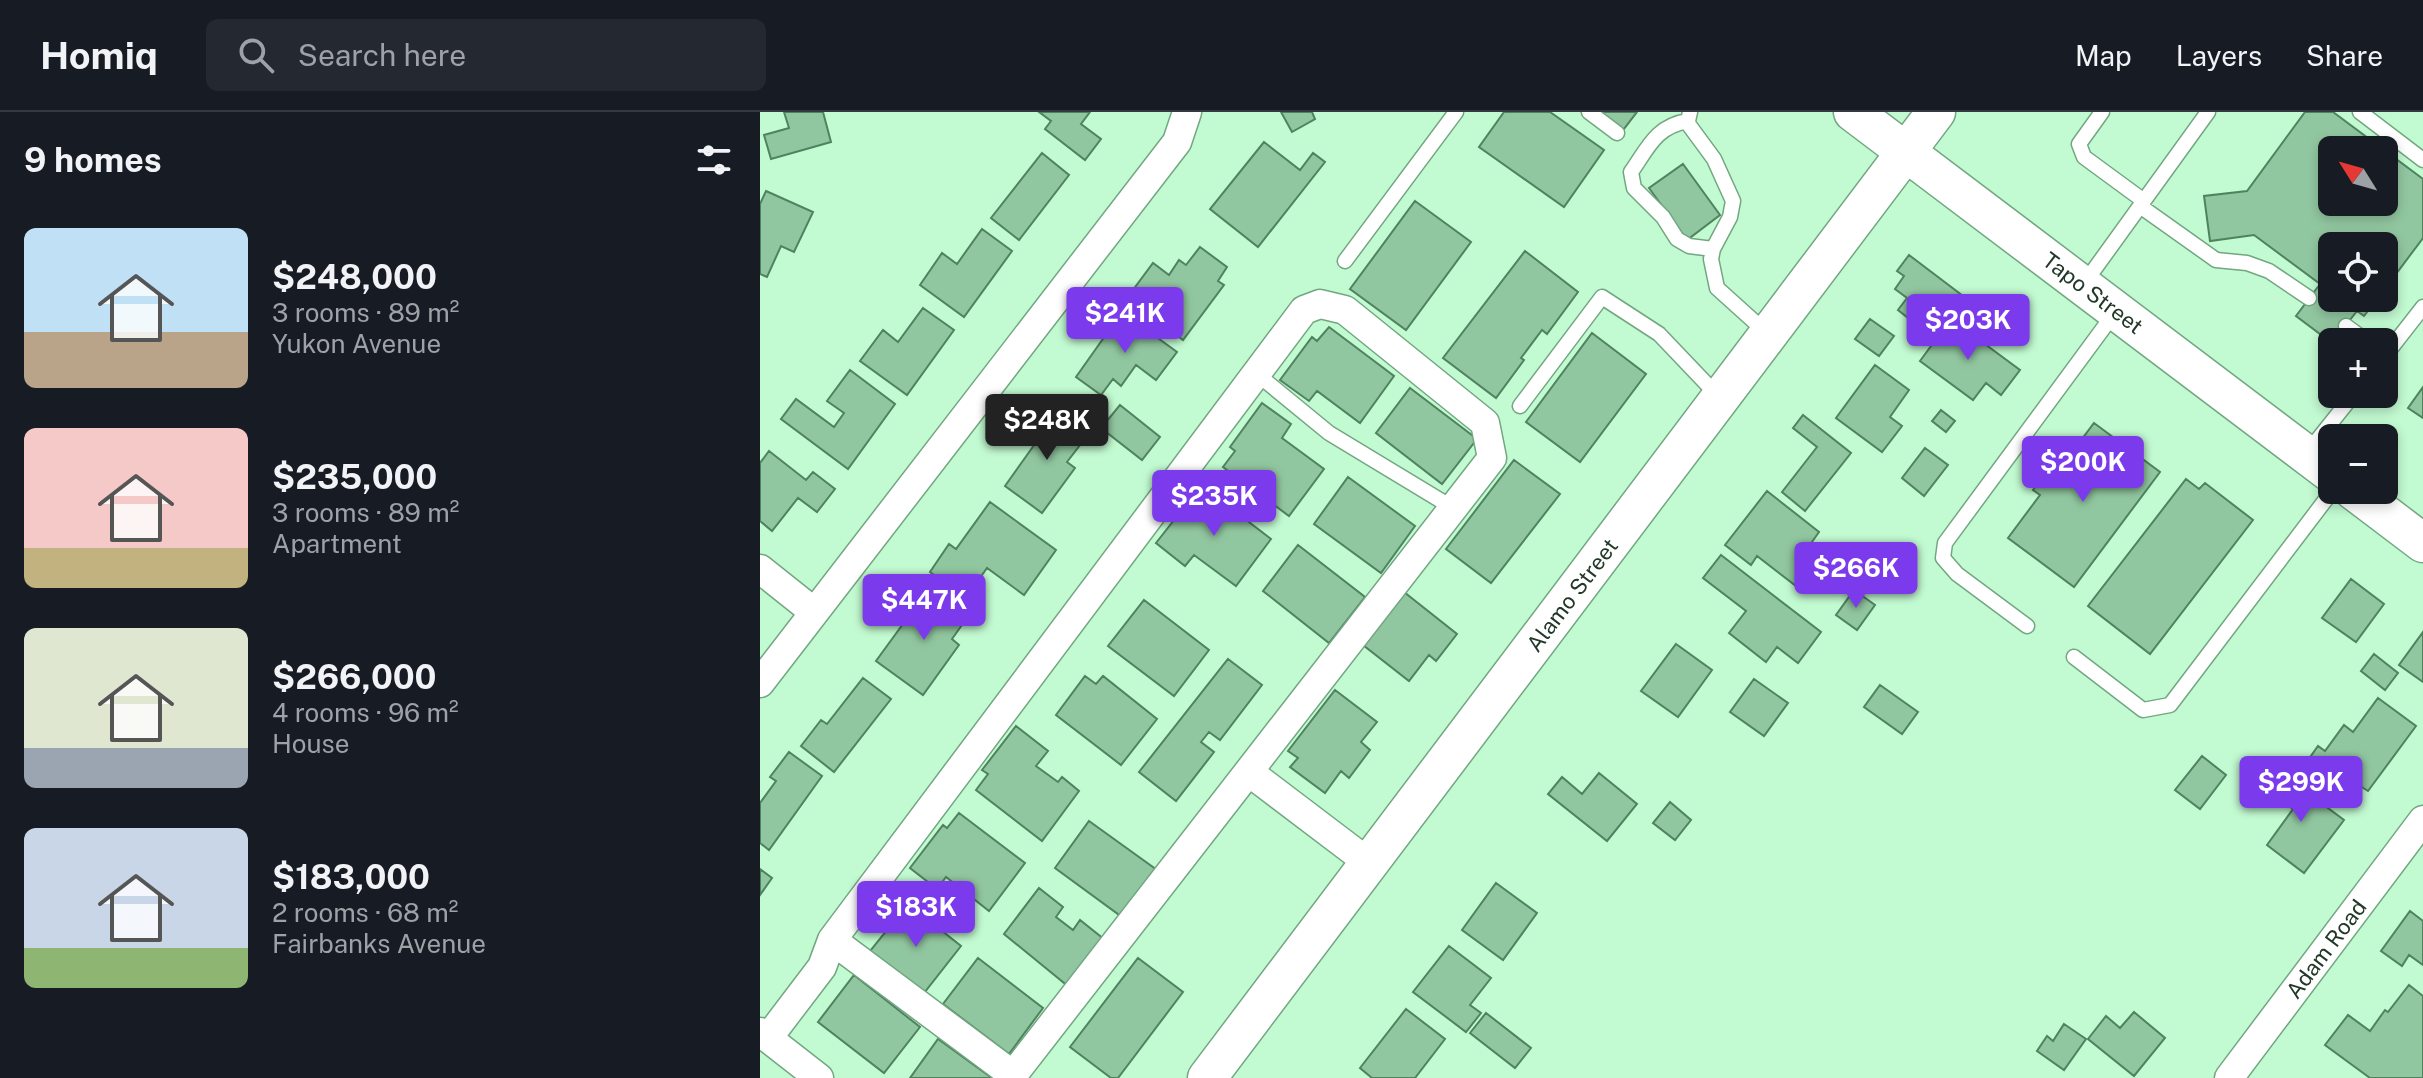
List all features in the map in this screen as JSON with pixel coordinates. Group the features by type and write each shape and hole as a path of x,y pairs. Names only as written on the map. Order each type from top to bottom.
{"main road":[{"name":"Tapo Street","path":"1853,112 2318,463"},
{"name":"Alamo Street","path":"1207,1078 1936,112"},
{"path":"2371,504 2423,543"}],"street":[{"path":"760,683 1177,142 1187,112"},
{"path":"819,1078 764,1035 822,967 832,940 1304,310 1320,304 1345,310 1485,423 1492,458 1013,1075 832,940"},
{"path":"760,569 814,612"},
{"path":"1249,772 1369,863"},
{"name":"Adam Road","path":"2229,1078 2423,820"}],"lane":[{"path":"1345,261 1456,112"},
{"path":"1589,112 1617,133"},
{"path":"2102,112 2079,144 2084,157 2216,260 2247,263 2269,271 2309,298"},
{"path":"2082,286 2208,112"},
{"path":"2360,112 2423,160"},
{"path":"1713,249 1689,246 1677,239 1663,217 1634,188 1631,179 1631,172 1659,132 1689,116 1714,159 1733,201 1730,217 1711,259 1717,288 1768,334"},
{"path":"1520,406 1602,297 1659,334 1720,398"},
{"path":"2398,339 2423,307"},
{"path":"2027,626 1957,574 1943,558 1945,543 2116,311"},
{"path":"1257,374 1329,433 1453,508"},
{"path":"2074,657 2143,710 2170,705 2322,504"}],"building":[{"path":"784,112 823,112 831,142 771,159 764,135 789,128"},
{"path":"1039,112 1090,112 1081,124 1101,139 1085,160 1045,129 1051,121"},
{"path":"1281,112 1312,112 1315,119 1292,132"},
{"path":"1504,112 1550,112 1604,150 1564,207 1479,147"},
{"path":"1591,112 1637,112 1620,134"},
{"path":"2305,112 2333,112 2365,136 2318,136 2318,216 2398,216 2398,160 2423,179 2423,238 2398,271 2398,232 2318,232 2318,283 2254,235 2210,241 2204,196 2247,191"},
{"path":"1264,142 1300,170 1313,153 1325,162 1258,247 1210,209"},
{"path":"1042,153 1069,175 1019,240 991,218"},
{"path":"1683,164 1720,215 1687,240 1649,188"},
{"path":"766,191 813,212 794,252 781,246 767,277 760,274 760,204"},
{"path":"1415,201 1471,242 1406,330 1350,289"},
{"path":"982,229 1012,251 964,317 920,285 942,253 957,264"},
{"path":"1200,247 1227,267 1218,281 1224,285 1183,340 1127,298 1153,263 1169,275 1179,260 1186,265"},
{"path":"1525,251 1578,292 1547,334 1542,330 1496,398 1443,358"},
{"path":"1909,255 1963,296 1931,336 1898,310 1907,298 1895,289 1904,276 1897,271"},
{"path":"2318,287 2318,312 2356,312 2344,328 2318,328 2318,332 2296,316"},
{"path":"923,308 954,330 907,395 860,361 883,330 898,342"},
{"path":"1122,312 1177,352 1156,380 1136,365 1121,386 1113,379 1101,395 1076,377"},
{"path":"1870,319 1894,336 1879,356 1855,339"},
{"path":"1951,319 2020,370 2001,395 1986,383 1973,400 1920,361"},
{"path":"1329,327 1394,376 1360,423 1317,391 1309,401 1280,380 1312,337 1317,341"},
{"path":"1592,333 1646,374 1580,462 1526,422"},
{"path":"1875,365 1909,390 1890,417 1902,426 1882,452 1836,418"},
{"path":"850,370 895,404 848,469 781,419 796,399 834,427 844,413 827,401"},
{"path":"2423,387 2423,418 2408,408"},
{"path":"1410,388 1477,439 1442,484 1376,433"},
{"path":"1262,403 1291,424 1282,438 1324,469 1289,516 1223,467 1235,451 1230,447"},
{"path":"1120,405 1160,437 1142,460 1101,428"},
{"path":"1050,410 1087,436 1067,462 1075,468 1042,513 1005,486 1037,441 1031,436"},
{"path":"1941,410 1955,421 1946,432 1932,421"},
{"path":"1803,415 1851,453 1805,511 1782,492 1817,447 1793,428"},
{"path":"2094,423 2160,472 2074,587 2008,538 2040,495 2033,490 2054,462 2061,467"},
{"path":"1925,448 1948,465 1924,496 1902,478"},
{"path":"769,451 806,480 813,472 835,489 817,512 798,498 772,531 760,521 760,463"},
{"path":"1514,460 1560,494 1491,583 1446,549"},
{"path":"1348,477 1415,526 1381,573 1314,524"},
{"path":"2186,479 2199,489 2205,483 2253,520 2150,654 2088,606"},
{"path":"1206,489 1271,539 1236,586 1194,555 1185,566 1156,543 1189,501 1194,504"},
{"path":"1767,491 1819,532 1807,549 1818,558 1796,586 1757,556 1751,565 1725,545"},
{"path":"990,502 1056,550 1024,595 987,568 966,598 930,572 949,544 956,549"},
{"path":"1298,545 1365,597 1329,643 1263,591"},
{"path":"1721,555 1821,632 1798,663 1777,647 1766,662 1729,633 1746,611 1703,578"},
{"path":"2351,579 2384,604 2356,642 2322,618"},
{"path":"930,587 969,615 952,639 959,645 923,695 876,661"},
{"path":"1854,590 1875,605 1857,630 1836,615"},
{"path":"1404,592 1457,634 1436,661 1429,655 1409,681 1363,645"},
{"path":"1144,600 1209,650 1174,696 1108,646"},
{"path":"2423,632 2423,682 2399,665"},
{"path":"1676,644 1712,670 1678,717 1641,691"},
{"path":"2374,654 2398,673 2385,690 2361,671"},
{"path":"1228,659 1262,685 1220,740 1209,732 1201,742 1214,752 1176,801 1139,772"},
{"path":"1085,676 1096,684 1103,676 1157,719 1121,765 1056,715"},
{"path":"863,678 891,699 834,772 801,746 821,720 827,724"},
{"path":"1754,679 1788,703 1764,736 1730,712"},
{"path":"1880,685 1918,712 1902,734 1864,707"},
{"path":"1335,690 1377,722 1361,742 1370,750 1349,778 1341,771 1325,793 1290,767 1298,758 1288,751"},
{"path":"2378,698 2416,726 2368,791 2357,784 2344,802 2301,770 2318,746 2325,751 2344,725 2353,732"},
{"path":"1016,726 1048,751 1036,766 1058,782 1062,777 1079,791 1042,841 976,790 988,774 982,770"},
{"path":"789,752 822,776 769,850 760,843 760,803 776,781 770,777"},
{"path":"2202,756 2226,775 2200,809 2175,790"},
{"path":"2277,770 2344,820 2304,873 2267,845 2293,809 2264,787"},
{"path":"1599,773 1637,804 1607,841 1548,794 1562,777 1582,794"},
{"path":"1670,802 1691,820 1675,840 1653,823"},
{"path":"959,813 1025,863 989,911 946,877 937,889 910,868 943,825 947,828"},
{"path":"1089,821 1157,870 1122,917 1055,868"},
{"path":"760,869 772,878 760,895"},
{"path":"1496,883 1537,913 1503,960 1462,930"},
{"path":"1039,888 1063,907 1056,917 1073,930 1080,920 1105,940 1069,987 1004,934"},
{"path":"908,904 961,946 924,993 870,951"},
{"path":"2410,911 2423,921 2423,965 2409,955 2402,966 2381,951"},
{"path":"1449,946 1491,978 1470,1005 1481,1013 1466,1032 1413,992"},
{"path":"978,958 1043,1008 1009,1054 943,1004"},
{"path":"1138,958 1183,992 1118,1078 1111,1078 1070,1047"},
{"path":"854,975 920,1027 884,1073 818,1022"},
{"path":"2409,985 2423,996 2423,1078 2370,1078 2325,1045 2348,1015 2370,1031"},
{"path":"1406,1009 1445,1039 1415,1078 1372,1078 1360,1068"},
{"path":"2134,1012 2165,1038 2134,1076 2088,1039 2106,1016 2120,1028"},
{"path":"1486,1013 1531,1048 1515,1068 1470,1033"},
{"path":"2064,1024 2086,1039 2064,1070 2037,1051 2047,1036 2053,1041"},
{"path":"938,1039 992,1078 910,1078"}]}
